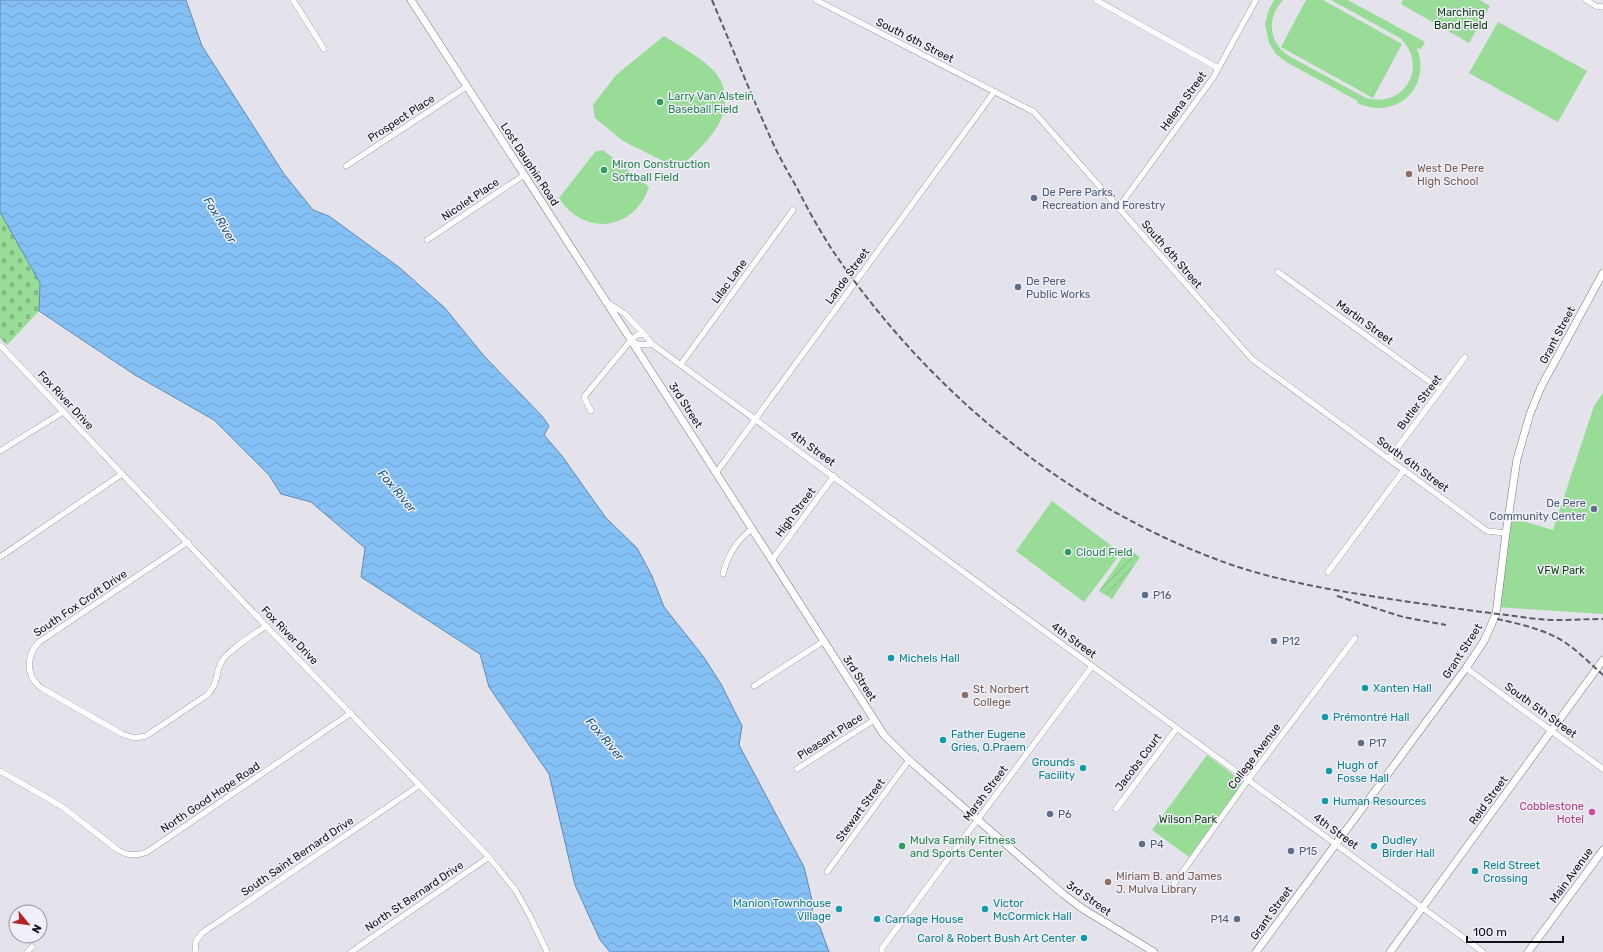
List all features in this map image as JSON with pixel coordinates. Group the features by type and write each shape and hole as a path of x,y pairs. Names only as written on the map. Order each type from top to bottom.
{"main road":[{"name":"Lost Dauphin Road","path":"411,0 631,340"},
{"name":"Grant Street","path":"1256,952 1466,668 1484,641 1496,614 1517,459 1530,414 1541,387 1603,273"},
{"name":"3rd Street","path":"631,340 888,740 1044,878 1077,904 1126,936 1154,952"},
{"name":"Reid Street","path":"1390,952 1603,660"},
{"name":"Main Avenue","path":"1528,952 1603,850"}],"street":[{"path":"293,0 324,49"},
{"name":"South 6th Street","path":"816,0 1034,112 1252,359 1487,530 1506,533"},
{"path":"1096,0 1218,68"},
{"name":"Helena Street","path":"1118,208 1213,78 1256,0"},
{"path":"1586,0 1596,6 1603,7"},
{"name":"Prospect Place","path":"346,166 466,86"},
{"name":"Lande Street","path":"716,473 994,92"},
{"name":"Nicolet Place","path":"427,240 524,175"},
{"name":"Lilac Lane","path":"681,364 793,210"},
{"name":"Martin Street","path":"1278,272 1440,389"},
{"name":"4th Street","path":"606,302 624,313 652,344 1483,952"},
{"path":"591,411 584,397 631,340 637,335 644,334"},
{"name":"4th Street","path":"631,340 639,345 652,344"},
{"name":"Fox River Drive","path":"0,345 266,626 489,857 516,891 547,952"},
{"name":"Butler Street","path":"1389,459 1465,357"},
{"path":"0,451 63,412"},
{"path":"1328,572 1404,470"},
{"path":"0,557 122,474"},
{"name":"High Street","path":"772,560 834,476"},
{"path":"722,574 725,565 738,541 752,529"},
{"name":"South Fox Croft Drive","path":"188,542 39,642 35,647 29,662 31,675 40,687 122,734 134,738 146,736 207,695 215,686 220,664 226,655 266,626"},
{"name":"College Avenue","path":"1171,888 1248,780 1355,638"},
{"path":"754,686 824,641"},
{"name":"Marsh Street","path":"882,952 882,948 1092,666"},
{"name":"South 5th Street","path":"1466,668 1603,769"},
{"name":"North Good Hope Road","path":"0,771 61,806 123,853 134,855 147,852 351,713"},
{"name":"Pleasant Place","path":"797,769 874,720"},
{"name":"Jacobs Court","path":"1116,809 1177,728"},
{"name":"Stewart Street","path":"827,872 909,760"},
{"name":"South Saint Bernard Drive","path":"195,952 196,941 202,933 420,785"},
{"name":"North St Bernard Drive","path":"351,952 489,857"}],"green space":[{"path":"1274,0 1283,0 1274,15 1272,22 1274,37 1282,51 1366,98 1380,100 1392,97 1402,91 1412,72 1412,60 1408,49 1400,38 1331,0 1348,0 1425,42 1421,49 1417,48 1420,63 1419,76 1415,88 1407,97 1397,104 1385,108 1371,107 1357,103 1358,101 1286,62 1276,54 1269,43 1265,24 1268,12"},
{"path":"1306,0 1323,0 1402,44 1373,98 1281,47"},
{"name":"Marching Band Field","path":"1403,0 1480,0 1490,6 1469,43 1401,4"},
{"path":"1498,22 1587,71 1558,122 1469,73"},
{"name":"Larry Van Alstein Baseball Field","path":"664,36 697,57 714,71 719,77 723,87 725,100 724,111 713,133 679,169 623,141 595,118 593,105 616,75"},
{"name":"Miron Construction Softball Field","path":"603,150 649,187 642,202 632,213 621,220 608,224 595,223 582,219 569,211 559,198 595,152"},
{"path":"0,212 40,283 39,311 7,345 0,338"},
{"name":"VFW Park","path":"1603,393 1603,614 1497,607 1508,517 1553,530 1594,406"},
{"name":"Cloud Field","path":"1052,501 1121,553 1084,602 1016,551"},
{"path":"1128,549 1140,557 1112,599 1099,591"},
{"name":"Wilson Park","path":"1207,755 1239,779 1241,783 1189,857 1152,830"}],"water":[{"name":"Fox River","path":"0,0 186,0 202,46 284,174 313,210 329,216 400,268 445,308 484,356 542,416 549,426 544,435 562,456 606,518 637,548 652,576 664,607 703,656 721,684 742,726 739,745 804,867 813,904 811,917 820,927 829,952 610,952 600,940 575,885 549,774 489,687 480,654 361,577 365,548 311,502 281,494 269,475 214,420 135,375 39,311 40,283 0,212"}],"railway":[{"path":"712,0 775,147 815,221 835,254 873,305 915,354 960,399 1009,441 1061,479 1116,512 1173,541 1232,565 1275,578 1365,595 1449,608 1546,620 1603,619"},
{"path":"1337,596 1403,617 1446,625"},
{"path":"1497,619 1526,626 1554,636 1574,649 1603,675"}],"place":[{"name":"Larry Van Alstein Baseball Field","path":"660,102"},
{"name":"Miron Construction Softball Field","path":"604,170"},
{"name":"West De Pere High School","path":"1409,174"},
{"name":"De Pere Parks, Recreation and Forestry","path":"1034,198"},
{"name":"De Pere Public Works","path":"1018,287"},
{"name":"De Pere Community Center","path":"1594,509"},
{"name":"Cloud Field","path":"1068,552"},
{"name":"P16","path":"1145,595"},
{"name":"P12","path":"1274,641"},
{"name":"Michels Hall","path":"891,658"},
{"name":"Xanten Hall","path":"1365,688"},
{"name":"St. Norbert College","path":"965,695"},
{"name":"Prémontré Hall","path":"1325,717"},
{"name":"Father Eugene Gries, O.Praem","path":"943,740"},
{"name":"P17","path":"1361,743"},
{"name":"Grounds Facility","path":"1083,768"},
{"name":"Hugh of Fosse Hall","path":"1329,771"},
{"name":"Human Resources","path":"1325,801"},
{"name":"Cobblestone Hotel","path":"1592,812"},
{"name":"P6","path":"1050,814"},
{"name":"P4","path":"1142,844"},
{"name":"Mulva Family Fitness and Sports Center","path":"902,846"},
{"name":"Dudley Birder Hall","path":"1374,846"},
{"name":"P15","path":"1291,851"},
{"name":"Reid Street Crossing","path":"1475,871"},
{"name":"Miriam B. and James J. Mulva Library","path":"1108,882"},
{"name":"Manion Townhouse Village","path":"839,909"},
{"name":"Victor McCormick Hall","path":"985,909"},
{"name":"Carriage House","path":"877,919"},
{"name":"P14","path":"1237,919"},
{"name":"Carol & Robert Bush Art Center","path":"1084,938"}]}
